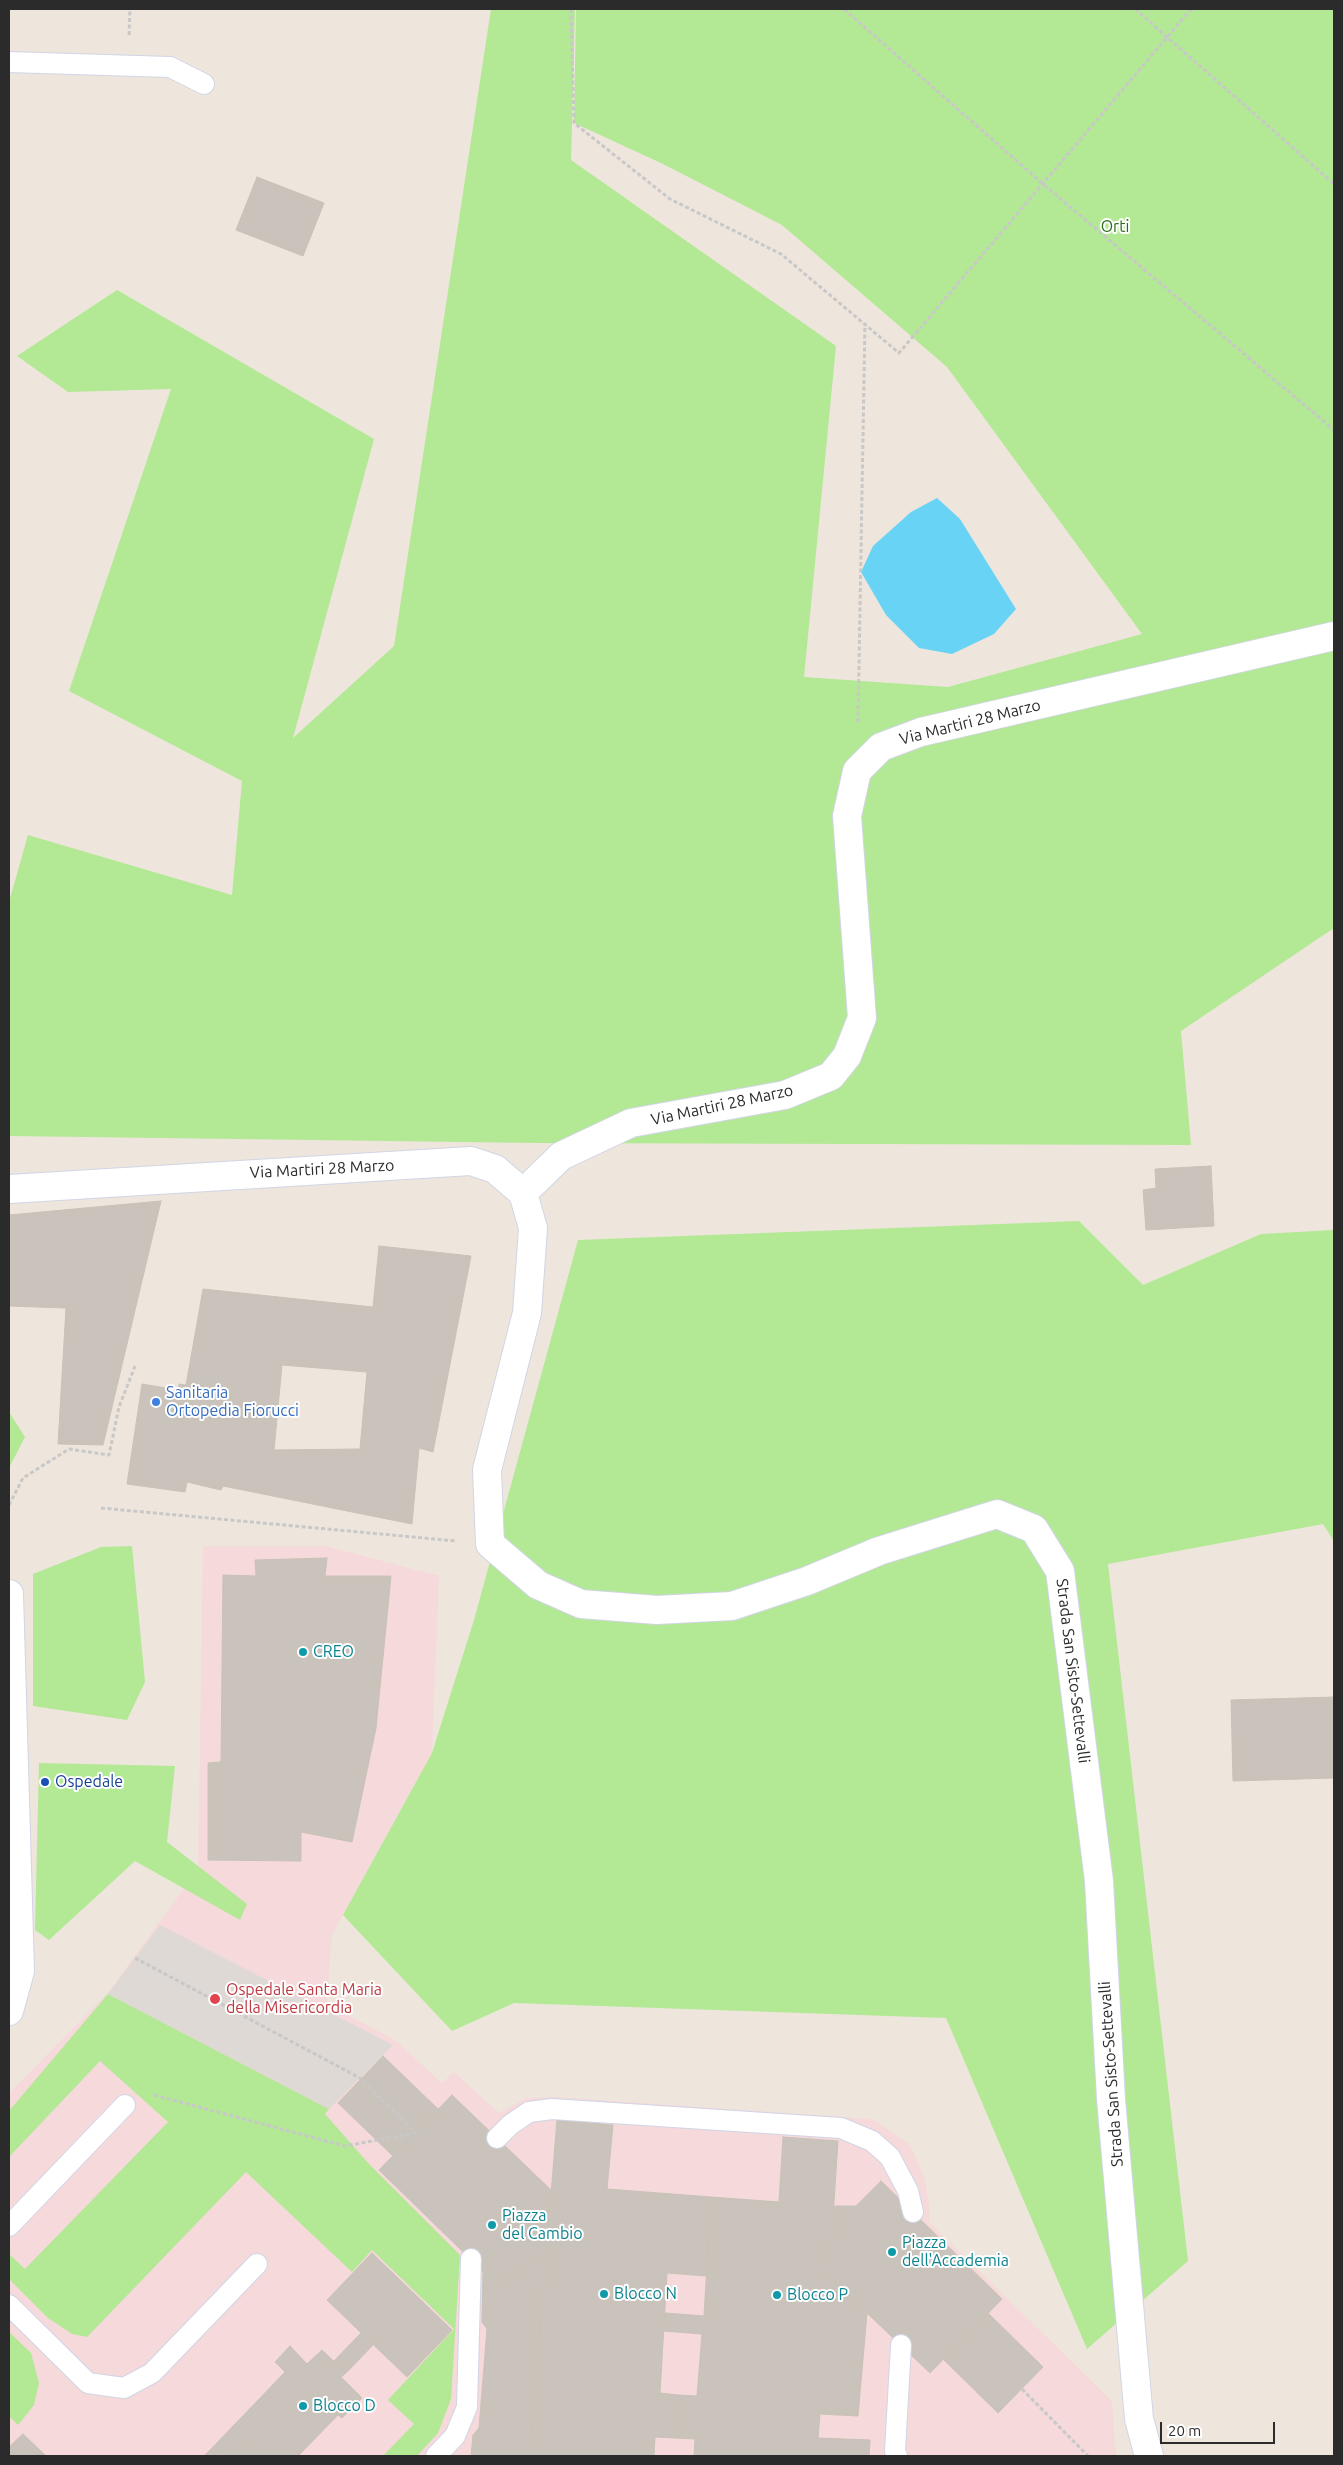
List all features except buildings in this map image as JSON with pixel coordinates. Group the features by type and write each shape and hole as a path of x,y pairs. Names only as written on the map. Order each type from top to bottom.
{"street":[{"name":"Via Martiri 28 Marzo","path":"9,1188 471,1161 495,1169 522,1193 561,1156 631,1124 785,1095 831,1076 848,1056 862,1018 847,816 857,771 881,747 921,732 1334,636"},
{"path":"490,1544 488,1470 527,1313 533,1228 522,1193"},
{"name":"Strada San Sisto-Settevalli","path":"490,1544 538,1585 581,1604 657,1610 732,1606 807,1581 879,1551 997,1514 1034,1529 1060,1571 1100,1882 1111,2109 1139,2419 1148,2456"},
{"path":"9,1594 20,1971 9,2011"}],"lane":[{"path":"9,62 170,67 204,84"},
{"path":"9,2226 125,2105"},
{"path":"497,2138 510,2125 529,2112 552,2110 841,2128 872,2141 890,2157 908,2191 912,2212"},
{"path":"436,2456 455,2436 467,2407 471,2259"},
{"path":"9,2305 88,2383 124,2388 152,2373 257,2264"},
{"path":"897,2456 895,2451 902,2346"}],"path":[{"path":"571,9 574,123 670,199 781,254 865,322 899,353 1191,9"},
{"path":"844,9 1043,184 1334,430"},
{"path":"1135,9 1334,184"},
{"path":"857,771 865,322"},
{"path":"10,1505 23,1478 69,1450 109,1455 119,1407 135,1366"},
{"path":"100,1508 490,1544"},
{"path":"125,2105 143,2092 345,2146 416,2133 360,2078 135,1958"},
{"path":"1022,2389 1088,2456"}],"shaded area":[{"name":"Ospedale Santa Maria della Misericordia","path":"203,1546 326,1546 439,1576 432,1753 332,1935 327,2004 395,2040 442,2083 454,2072 499,2113 527,2098 554,2097 873,2119 910,2145 924,2176 930,2208 929,2222 1112,2401 1116,2456 9,2456 9,2093 107,1994 198,1869"},
{"path":"160,1925 393,2045 329,2109 108,1994"}],"green space":[{"name":"Orti","path":"491,9 575,9 571,160 836,346 804,677 948,687 1142,634 947,367 782,225 663,164 574,123 576,9 1334,9 1334,928 1181,1031 1191,1145 537,1143 9,1136 9,902 28,835 232,895 242,781 69,691 171,389 68,392 17,356 117,290 374,439 293,738 394,646"},
{"path":"1079,1221 1143,1285 1261,1234 1334,1230 1334,1541 1323,1524 1108,1564 1188,2261 1087,2349 946,2018 514,2003 452,2031 343,1915 432,1753 474,1620 578,1240"},
{"path":"9,1412 25,1437 9,1468"},
{"path":"132,1546 145,1682 127,1720 33,1706 33,1574 101,1547"},
{"path":"39,1763 175,1766 167,1842 247,1904 240,1920 135,1861 49,1940 35,1930"},
{"path":"108,1994 329,2109 325,2114 369,2164 460,2255 451,2399 438,2433 417,2456 383,2456 414,2424 388,2400 454,2329 372,2250 352,2272 246,2172 87,2337 72,2334 48,2318 9,2279 10,2255 25,2269 168,2122 100,2061 9,2157 9,2111"},
{"path":"9,2332 31,2353 39,2383 34,2405 18,2425 9,2416"}],"water":[{"path":"937,498 960,519 1016,609 994,634 952,654 919,648 886,615 861,572 873,546 911,512"}],"place":[{"name":"Sanitaria Ortopedia Fiorucci","path":"156,1402"},
{"name":"CREO","path":"303,1652"},
{"name":"Ospedale","path":"45,1782"},
{"name":"Ospedale Santa Maria della Misericordia","path":"215,1999"},
{"name":"Piazza del Cambio","path":"492,2225"},
{"name":"Piazza dell'Accademia","path":"892,2252"},
{"name":"Blocco N","path":"604,2294"},
{"name":"Blocco P","path":"777,2295"},
{"name":"Blocco D","path":"303,2406"}]}
